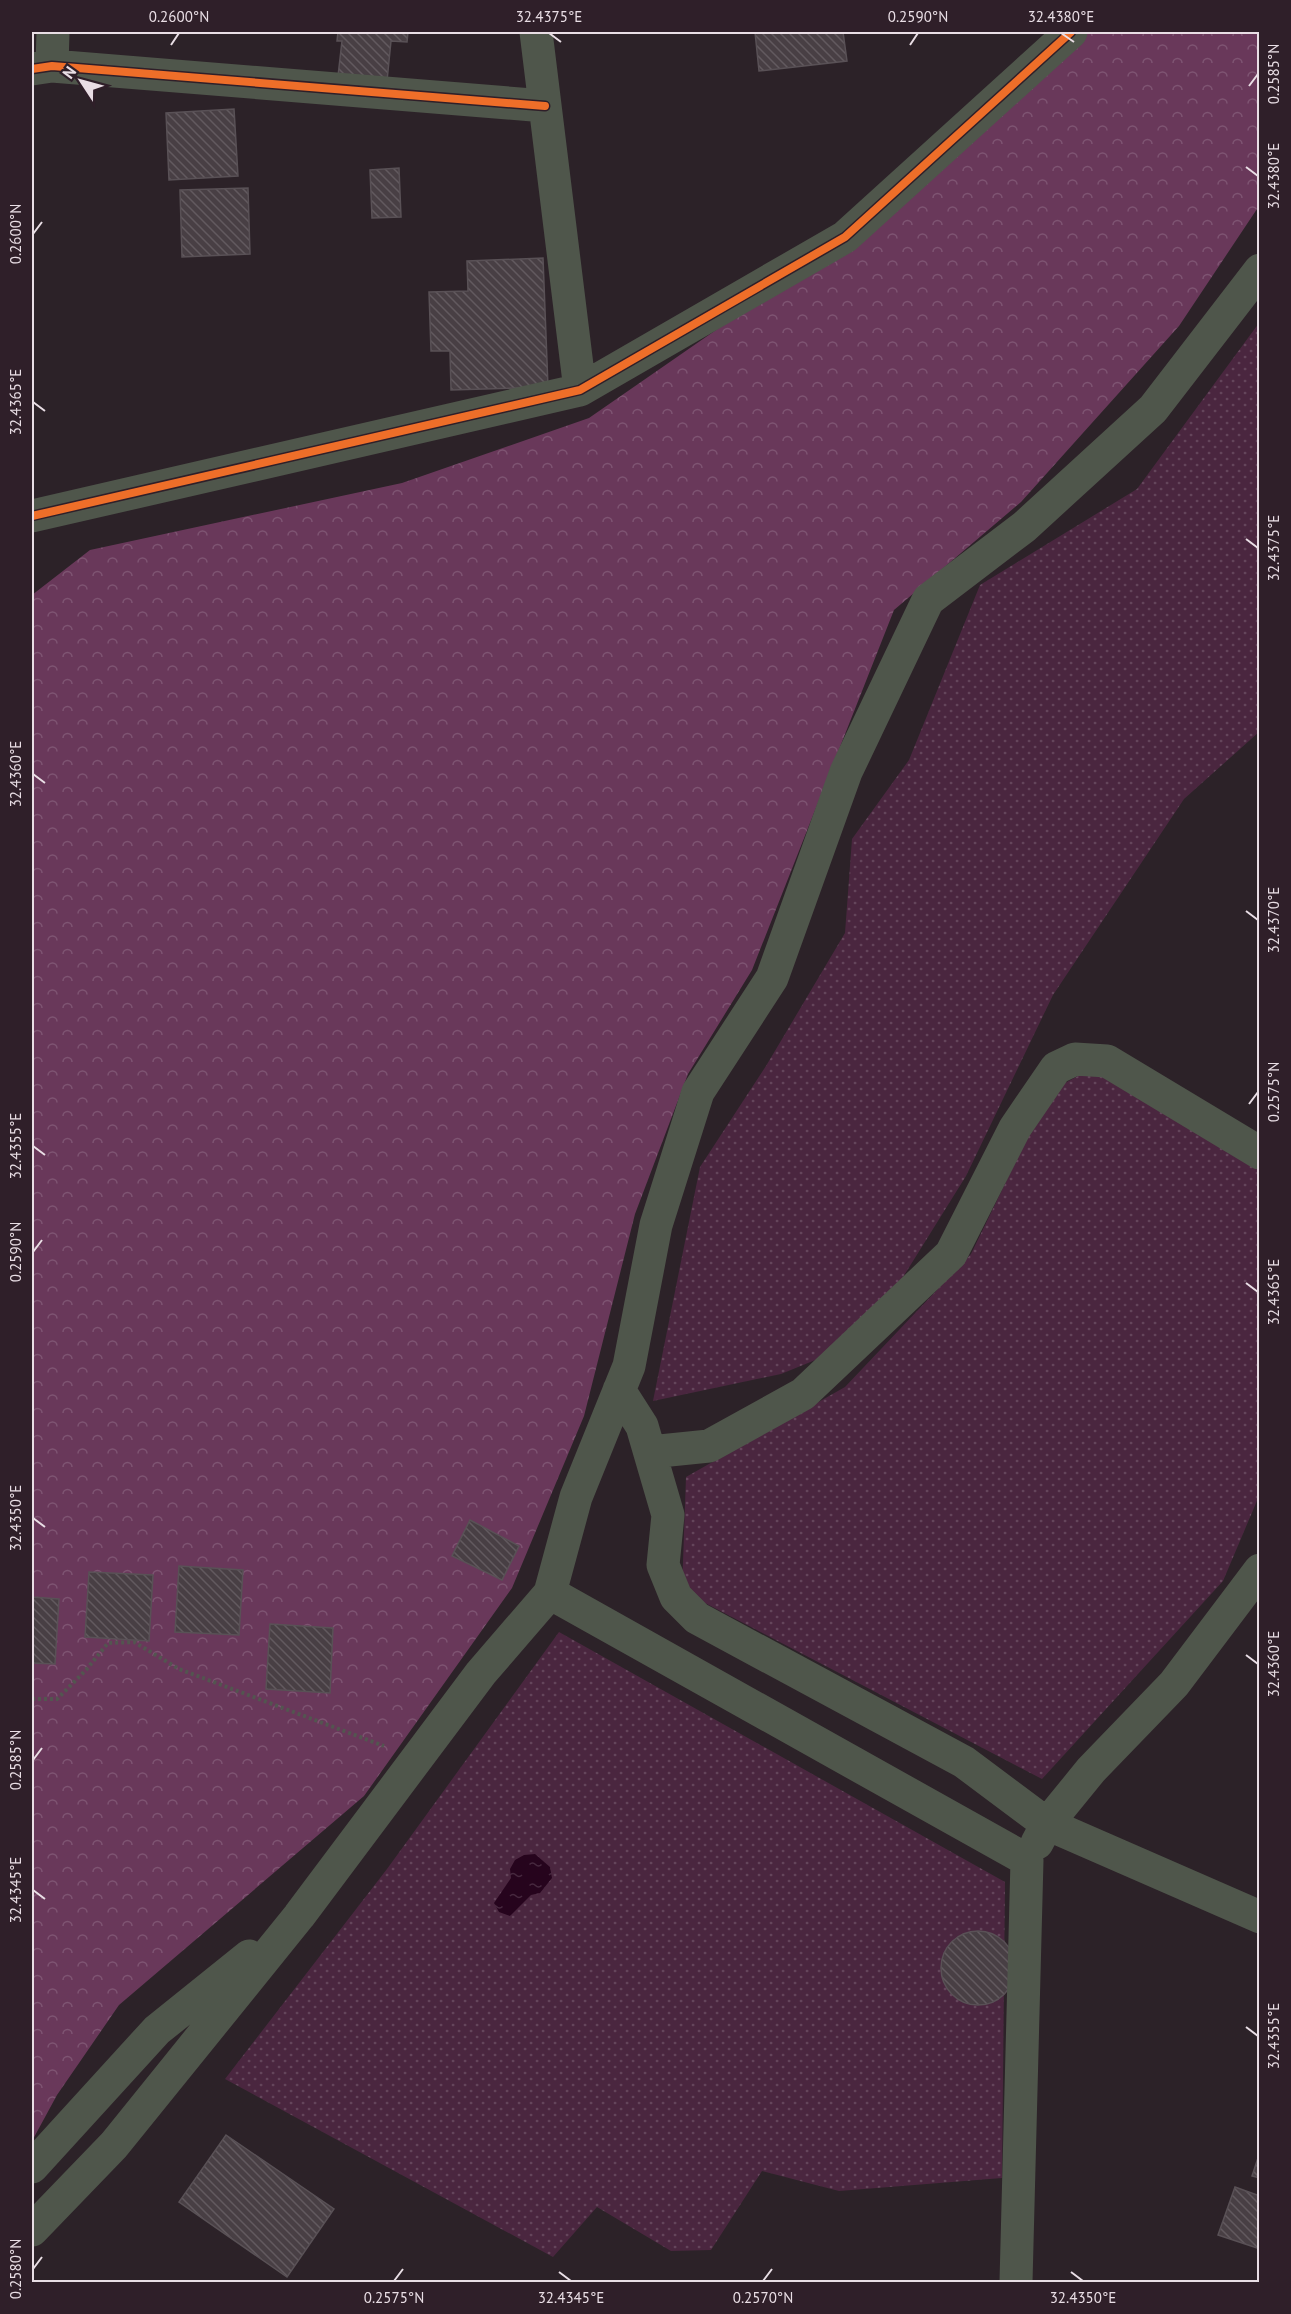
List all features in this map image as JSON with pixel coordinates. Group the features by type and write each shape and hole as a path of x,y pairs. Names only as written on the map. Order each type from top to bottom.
{"street":[{"path":"53,32 42,68 545,106"},
{"path":"536,32 580,390"},
{"path":"32,516 580,390 845,237 1071,32"},
{"path":"32,2230 114,2145 299,1916 481,1673 549,1593 576,1497 629,1366 656,1225 698,1092 772,978 846,772 928,600 1024,527 1154,410 1260,270"},
{"path":"650,1452 709,1446 803,1394 951,1254 1016,1128 1056,1068 1075,1059 1107,1061 1260,1153"},
{"path":"619,1390 642,1426 668,1515 663,1565 676,1597 697,1618 964,1762 1047,1824 1260,1917"},
{"path":"1016,2283 1027,1860 1047,1824 1091,1770 1174,1684 1260,1570"},
{"path":"549,1593 1027,1860"},
{"path":"32,2168 157,2030 299,1916"}],"path":[{"path":"32,1699 57,1699 108,1644 134,1642 179,1669 418,1758"}],"shaded area":[{"path":"1259,323 1259,732 1184,799 1053,995 966,1176 880,1314 835,1352 781,1374 653,1401 700,1167 766,1066 845,933 852,839 909,760 980,585 1137,489"},
{"path":"1091,1069 1259,1153 1259,1496 1223,1581 1042,1779 682,1591 686,1477 845,1387 971,1254 1050,1091"},
{"path":"559,1632 1005,1882 1002,2178 839,2191 762,2171 711,2250 671,2251 597,2207 553,2257 225,2079 387,1869"}],"green space":[{"path":"1070,32 1259,32 1259,206 1179,326 1021,502 894,610 752,970 688,1074 635,1214 584,1416 512,1588 364,1796 119,2005 57,2095 32,2141 32,595 90,550 402,483 589,418 859,231"}],"water":[{"path":"535,1854 550,1867 552,1878 540,1893 531,1895 510,1916 499,1912 494,1903 511,1878 510,1869 515,1860 524,1855"}],"building":[{"path":"338,32 408,32 407,42 391,41 387,81 338,76 342,41 337,41"},
{"path":"755,32 843,32 847,61 759,71"},
{"path":"234,109 238,176 169,180 166,113"},
{"path":"399,168 401,217 372,218 370,170"},
{"path":"248,188 250,254 182,257 180,190"},
{"path":"543,258 548,387 451,390 450,351 431,351 429,292 468,291 467,261"},
{"path":"470,1520 519,1546 502,1580 452,1556"},
{"path":"179,1566 243,1570 239,1635 175,1632"},
{"path":"89,1572 153,1575 149,1641 85,1637"},
{"path":"32,1597 59,1599 55,1664 32,1663"},
{"path":"270,1624 333,1628 330,1693 266,1689"},
{"path":"971,1931 985,1931 999,1937 1009,1947 1015,1961 1015,1975 1009,1989 999,1999 985,2005 971,2005 957,1999 947,1989 941,1975 941,1961 947,1947 957,1937"},
{"path":"226,2135 334,2209 287,2277 179,2202"},
{"path":"1260,2152 1260,2178 1252,2176"},
{"path":"1235,2187 1260,2196 1260,2249 1218,2235"}],"cycle path":[{"path":"32,516 580,390 845,237 1071,32"},
{"path":"32,69 52,66 545,106"}]}
